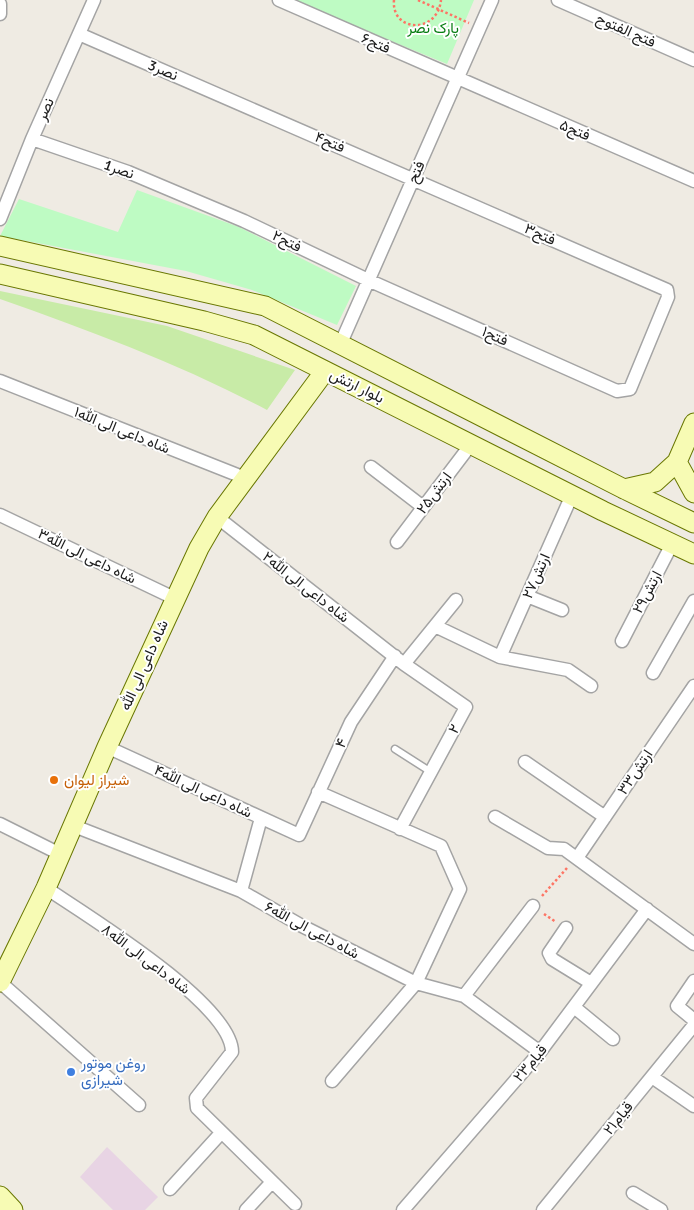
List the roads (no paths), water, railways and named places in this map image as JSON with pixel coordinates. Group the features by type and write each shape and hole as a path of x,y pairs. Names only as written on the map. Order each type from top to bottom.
{"main road":[{"name":"بلوار ارتش","path":"0,246 265,306 624,490 694,523"},
{"name":"بلوار ارتش","path":"0,274 204,321 254,335 472,443 572,495 694,554"},
{"name":"شاه داعی الی الله","path":"0,982 46,888 174,598 217,517 325,371"},
{"path":"694,423 686,465 694,493"},
{"path":"624,490 655,482 686,465"},
{"path":"0,1196 12,1210"}],"street":[{"name":"نصر","path":"0,219 32,139 94,0"},
{"name":"۶فتح","path":"279,0 457,79"},
{"name":"فتح","path":"340,345 492,0"},
{"name":"فتح الفتوح","path":"558,0 694,60"},
{"path":"0,4 0,14"},
{"name":"3نصر","path":"79,34 246,106"},
{"name":"۵فتح","path":"457,79 694,181"},
{"name":"فتح۴","path":"246,106 413,178"},
{"name":"1نصر","path":"32,139 128,172 205,204"},
{"name":"۳فتح","path":"413,178 667,290 668,297 630,389 623,390"},
{"name":"۲فتح","path":"205,204 368,280"},
{"name":"۱فتح","path":"368,280 617,390 623,390"},
{"name":"شاه داعی الی الله۱","path":"0,381 245,478"},
{"name":"ارتش۲۵","path":"397,542 472,443"},
{"path":"371,467 423,507"},
{"name":"ارتش۲۷","path":"500,657 572,495"},
{"name":"شاه داعی الی الله۳","path":"0,515 174,598"},
{"name":"شاه داعی الی الله۲","path":"217,517 399,660"},
{"name":"ارتش۲۹","path":"622,641 672,544"},
{"path":"527,596 562,610"},
{"name":"۴","path":"299,835 351,722 399,660 435,626 456,600"},
{"path":"653,673 694,601"},
{"path":"435,626 500,657 568,670 591,686"},
{"name":"۲","path":"399,660 466,707 400,829"},
{"name":"ارتش۳۳","path":"577,858 694,686"},
{"name":"شاه داعی الی الله۴","path":"107,747 299,835"},
{"path":"525,762 605,817"},
{"path":"318,792 441,846 460,889 416,983 332,1081"},
{"path":"495,817 548,848 564,849 694,944"},
{"path":"241,891 261,818"},
{"path":"0,824 60,854"},
{"name":"شاه داعی الی الله۶","path":"74,826 241,891 302,926 416,983 464,996 540,1052"},
{"name":"شاه داعی الی الله۸","path":"46,888 124,941 191,993 211,1012 229,1037 232,1052 196,1098 197,1108 221,1133"},
{"path":"464,996 532,906"},
{"name":"قیام۲۳","path":"403,1210 540,1052 647,909"},
{"path":"566,928 549,953 552,959 591,983"},
{"path":"694,981 677,1006 694,1020"},
{"path":"0,982 139,1105"},
{"path":"574,1007 613,1039"},
{"name":"قیام۲۱","path":"542,1210 694,1025"},
{"path":"652,1077 694,1106"},
{"path":"170,1189 221,1133 294,1204"},
{"path":"246,1210 272,1182"},
{"path":"633,1193 661,1210"}],"lane":[{"path":"394,749 431,772"}],"place":[{"name":"شیراز لیوان","path":"54,780"},
{"name":"روغن موتور شیرازی","path":"71,1072"}],"park label":[{"name":"پارک نصر","path":"433,28"}]}
